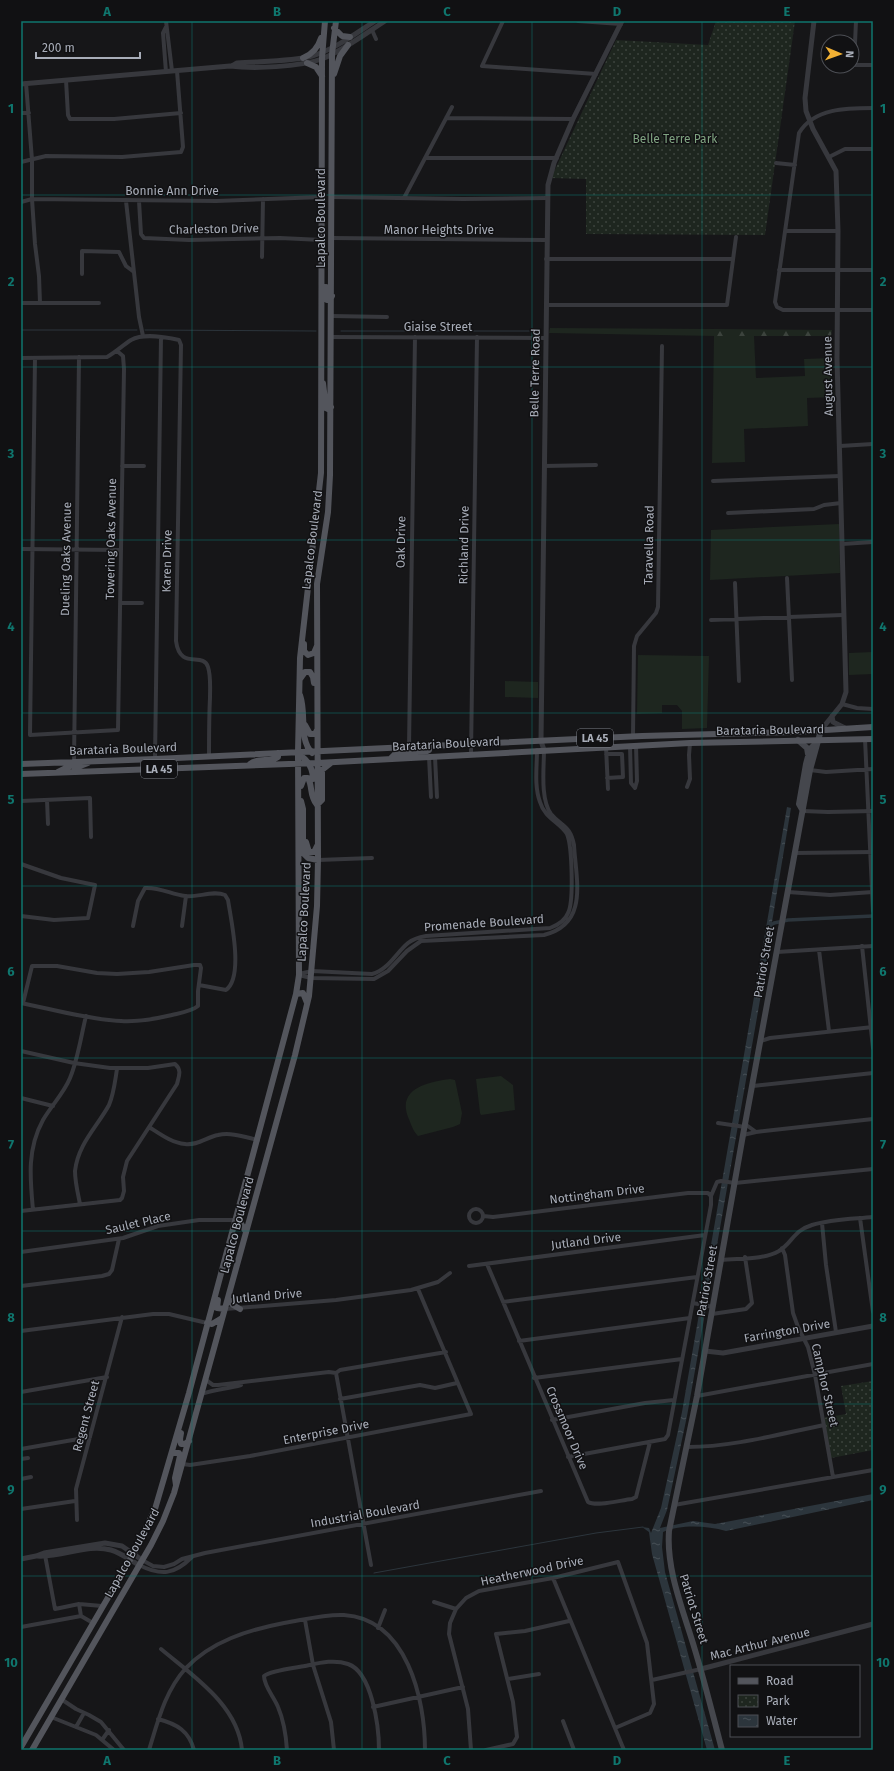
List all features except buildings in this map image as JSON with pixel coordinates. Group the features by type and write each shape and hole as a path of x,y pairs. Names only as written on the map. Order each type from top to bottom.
{"main road":[{"name":"Lapalco Boulevard","path":"22,1745 134,1553 155,1509 183,1416 207,1323 237,1219 296,994 299,975 299,795 297,753 299,682 303,617 320,473 323,31 325,21"},
{"name":"Lapalco Boulevard","path":"314,752 317,730 317,584 329,496 332,350 332,47 335,24"},
{"path":"335,24 342,36 350,37"},
{"path":"323,31 316,49 305,60 318,69 322,75 323,84"},
{"path":"333,80 340,56 348,45"},
{"path":"323,99 326,107 326,124 332,130"},
{"path":"322,137 328,138 329,158 332,170"},
{"path":"322,264 326,275 326,298 328,300 332,296"},
{"path":"321,309 326,309 328,312 328,330 332,350"},
{"path":"320,374 325,391 326,408 328,409 331,407"},
{"path":"303,617 305,635 304,651 306,654 314,653 318,643"},
{"path":"299,682 305,672 310,672 312,674 317,707"},
{"path":"299,690 304,706 305,741 307,748 314,752 319,761"},
{"path":"304,722 307,732 310,734 314,735 317,730"},
{"name":"Barataria Boulevard","path":"21,764 278,754 633,736 873,727"},
{"name":"Patriot Street","path":"722,1750 698,1670 671,1569 668,1546 674,1505 697,1396 722,1260 733,1183 753,1086 810,770 821,730"},
{"path":"622,746 633,736"},
{"path":"633,745 642,736"},
{"name":"Barataria Boulevard","path":"21,774 309,763 319,761 335,762 633,745 873,738"},
{"path":"798,740 807,748 808,755"},
{"name":"Patriot Street","path":"803,811 799,804 808,755 810,749 818,740"},
{"path":"391,758 396,753 427,751 430,750 430,746"},
{"path":"432,757 440,746"},
{"path":"318,860 308,858 303,853 303,809 299,795 302,780 304,777 307,777 310,780 310,791 318,806 322,800 322,770 335,762 337,755 368,752 375,749"},
{"path":"297,753 309,763 313,772 313,798"},
{"path":"249,765 253,762 276,759 278,754"},
{"path":"207,767 218,756"},
{"path":"198,767 209,757"},
{"path":"145,769 155,759"},
{"path":"156,769 167,759"},
{"path":"74,772 75,768 78,766 92,761"},
{"name":"Lapalco Boulevard","path":"32,1750 141,1562 163,1521 176,1487 190,1441 222,1318 287,1085 307,1005 311,975 318,860 319,761"},
{"path":"56,773 74,762"},
{"path":"303,823 308,851 314,852 317,846"},
{"path":"296,994 303,993 307,1005"},
{"path":"273,1082 287,1085"},
{"path":"267,1104 280,1106"},
{"path":"255,1151 265,1148 269,1149"},
{"path":"243,1195 255,1198"},
{"path":"232,1235 245,1235 237,1219"},
{"path":"219,1283 220,1291 216,1307 218,1309 225,1309"},
{"path":"228,1298 233,1305 240,1309"},
{"path":"207,1323 215,1323 222,1318"},
{"path":"183,1416 183,1428 180,1442 185,1444 190,1441"},
{"path":"172,1453 177,1452 180,1456 175,1478 176,1487"},
{"path":"95,1641 90,1639 89,1633 104,1608 109,1595"},
{"path":"71,1683 73,1671 86,1648 83,1645 79,1645"},
{"path":"22,1745 28,1746 28,1750"}],"street":[{"path":"21,162 46,156 148,156 178,154 183,150 180,113 172,71 166,21"},
{"path":"323,55 332,47 375,21"},
{"path":"40,303 32,199 32,160 24,83 230,66 237,63 305,60 332,54 385,21"},
{"path":"503,21 482,66 596,74"},
{"path":"578,21 621,23"},
{"name":"August Avenue","path":"814,21 805,98 806,111 810,122 836,171 838,231 837,359 846,692 842,704 821,730"},
{"path":"856,21 854,65 873,65"},
{"name":"Belle Terre Road","path":"541,741 546,240 549,178 573,119 621,23"},
{"path":"372,30 376,39"},
{"path":"66,80 68,115 70,119 114,118 180,113"},
{"path":"404,198 452,107"},
{"path":"873,108 844,108 831,110 810,122 802,128 799,133 775,302 777,307 783,310 873,310"},
{"path":"21,114 28,113"},
{"path":"446,118 573,119"},
{"path":"829,157 845,149 873,149"},
{"path":"426,158 556,158"},
{"path":"776,163 794,165"},
{"name":"Bonnie Ann Drive","path":"21,202 32,199 216,201 322,197"},
{"path":"332,198 547,198"},
{"path":"262,257 263,199"},
{"path":"126,201 139,317 143,336"},
{"name":"Charleston Drive","path":"138,201 141,234 144,238 189,240 262,238 322,240"},
{"path":"785,231 838,231"},
{"path":"546,305 727,305 736,237"},
{"name":"Manor Heights Drive","path":"332,238 546,240"},
{"path":"82,274 82,251 120,252 126,266 134,272"},
{"path":"546,260 733,260"},
{"path":"779,270 873,270"},
{"path":"21,303 99,303"},
{"path":"332,316 387,317"},
{"path":"21,358 107,357 131,340 143,336 161,337 155,759"},
{"name":"Karen Drive","path":"161,337 179,340 181,345 176,641 180,654 185,658 204,661 208,666 210,679 209,757"},
{"name":"Giaise Street","path":"331,337 545,338"},
{"name":"Oak Drive","path":"409,747 415,337"},
{"name":"Richland Drive","path":"471,754 477,337"},
{"name":"Taravella Road","path":"633,736 634,646 637,636 656,613 658,607 662,346"},
{"name":"Towering Oaks Avenue","path":"74,733 118,730 124,369 123,356 117,351"},
{"name":"Dueling Oaks Avenue","path":"74,762 79,357"},
{"path":"35,358 30,735 74,733"},
{"path":"840,446 873,444"},
{"path":"544,466 596,465"},
{"path":"122,466 144,466"},
{"path":"713,481 840,476"},
{"path":"728,513 814,509 824,505 841,503"},
{"path":"842,544 873,542"},
{"path":"21,549 121,550"},
{"path":"787,578 792,680"},
{"path":"735,583 740,681"},
{"path":"120,602 142,603"},
{"path":"711,620 843,614"},
{"path":"842,704 858,708 873,709"},
{"path":"832,716 833,722 845,728"},
{"path":"865,739 871,811 873,911"},
{"path":"541,741 544,750"},
{"path":"537,750 541,741"},
{"path":"687,787 690,779 690,743"},
{"path":"633,745 638,781 635,788 632,782 633,745"},
{"path":"606,747 608,789"},
{"name":"Promenade Boulevard","path":"299,975 372,974 385,967 409,942 426,936 550,928 565,920 569,912 572,897 569,843 562,828 546,815 540,803 537,793 537,750"},
{"name":"Promenade Boulevard","path":"311,975 374,979 388,971 407,951 421,941 544,934 558,930 569,922 574,914 577,903 573,837 567,827 551,813 547,806 544,792 544,750"},
{"path":"606,754 622,754 623,777 607,778"},
{"path":"432,757 437,797"},
{"path":"431,797 432,757"},
{"path":"810,770 826,772 873,769"},
{"path":"21,801 90,798 91,838"},
{"path":"47,800 48,824"},
{"path":"803,811 871,811"},
{"path":"795,853 871,852"},
{"path":"318,860 372,858"},
{"path":"21,864 61,878 95,884 88,918 54,920 21,916"},
{"path":"133,926 138,901 145,888 157,888 186,896 225,895 228,900 236,957 232,983 228,988 222,990 199,986"},
{"path":"788,892 830,895 872,892"},
{"path":"182,926 186,896"},
{"path":"862,946 872,1027 873,1048"},
{"path":"777,952 873,946"},
{"path":"819,950 829,1031"},
{"path":"200,965 199,986 198,1006 179,1013 132,1021 111,1021 22,1003 32,966 57,966 97,973 117,974 149,972 200,965"},
{"path":"34,1210 30,1178 30,1159 33,1145 43,1121 69,1079 86,1016"},
{"path":"761,1041 770,1038 872,1027"},
{"path":"21,1051 74,1063 117,1069 148,1068 172,1064 175,1064 180,1069 177,1084 127,1161 123,1177 124,1191 120,1200 21,1211"},
{"path":"80,1204 76,1180 77,1162 83,1144 101,1118 113,1095 117,1069"},
{"path":"753,1086 873,1073"},
{"path":"21,1098 52,1106"},
{"path":"743,1135 756,1132 873,1119"},
{"path":"718,1123 744,1126 756,1132"},
{"path":"149,1127 166,1138 184,1144 194,1144 211,1137 226,1134 258,1140"},
{"path":"711,1196 717,1182 721,1181 733,1183 873,1169"},
{"name":"Nottingham Drive","path":"483,1216 493,1217 688,1193 705,1192 711,1196"},
{"name":"Patriot Street","path":"650,1442 665,1439 668,1435 690,1318 696,1304 697,1277 706,1235 711,1196"},
{"path":"722,1260 766,1256 782,1248 797,1232 811,1225 873,1217"},
{"path":"860,1218 873,1312"},
{"name":"Saulet Place","path":"21,1252 119,1239 158,1226 199,1220 237,1219"},
{"path":"822,1223 826,1265 836,1332"},
{"name":"Jutland Drive","path":"469,1266 706,1235"},
{"path":"21,1286 109,1274 112,1270 119,1239"},
{"name":"Camphor Street","path":"782,1248 785,1255 793,1312 798,1327 808,1347 815,1375 831,1458 833,1477"},
{"path":"696,1304 712,1309 746,1308 752,1303 745,1257"},
{"name":"Crossmoor Drive","path":"487,1264 534,1378 588,1502 596,1504 632,1499 638,1494 650,1442"},
{"name":"Jutland Drive","path":"225,1309 240,1309 336,1300 418,1289 438,1282 450,1272"},
{"path":"503,1302 697,1277"},
{"path":"340,1399 420,1385 435,1388 457,1382 446,1352 418,1289"},
{"path":"21,1331 152,1314 169,1314 207,1323"},
{"name":"Regent Street","path":"77,1520 75,1501 76,1489 122,1317"},
{"path":"519,1341 690,1318"},
{"name":"Farrington Drive","path":"705,1351 723,1353 873,1326"},
{"path":"206,1380 213,1385 218,1385 246,1383 329,1372 336,1373 340,1370 446,1352"},
{"path":"534,1378 682,1358"},
{"path":"697,1396 873,1364"},
{"path":"336,1373 371,1565"},
{"path":"21,1392 106,1377"},
{"name":"Enterprise Drive","path":"183,1464 190,1465 241,1457 471,1414 457,1382"},
{"path":"202,1394 210,1391 229,1389 246,1383"},
{"path":"552,1420 645,1402 674,1400"},
{"path":"687,1447 706,1447 824,1425"},
{"path":"21,1449 90,1437"},
{"path":"568,1457 650,1442"},
{"path":"21,1459 28,1458"},
{"path":"674,1505 873,1470"},
{"path":"21,1479 31,1477"},
{"name":"Industrial Boulevard","path":"45,1555 100,1548 114,1551 130,1559 141,1562 156,1572 168,1572 180,1567 192,1556 205,1552 541,1491"},
{"path":"21,1509 75,1501"},
{"name":"Industrial Boulevard","path":"45,1555 105,1543 117,1544 134,1553 141,1562"},
{"path":"21,1559 45,1555 54,1609 79,1604 102,1606"},
{"name":"Heatherwood Drive","path":"471,1750 469,1722 463,1687 449,1634 450,1623 456,1609 466,1598 479,1591 553,1578 618,1562 647,1643 652,1680"},
{"path":"553,1578 624,1750"},
{"path":"434,1602 456,1609"},
{"path":"79,1604 81,1616"},
{"path":"378,1628 384,1616 384,1610"},
{"path":"148,1750 164,1701 171,1688 185,1669 212,1648 235,1636 268,1627 327,1616 345,1615 374,1624 392,1639 405,1657 418,1697 424,1730 425,1750"},
{"path":"21,1627 81,1616 93,1623"},
{"path":"305,1620 313,1665 331,1722 334,1750"},
{"path":"486,1750 513,1744 517,1737 516,1717 496,1634 525,1631 570,1621"},
{"name":"Mac Arthur Avenue","path":"652,1680 683,1674 873,1624"},
{"path":"161,1649 225,1706 236,1725 242,1750"},
{"path":"287,1750 284,1727 278,1707 264,1681 265,1674 332,1661 341,1662 356,1668 367,1684 373,1707 380,1750"},
{"path":"508,1679 539,1674"},
{"path":"615,1728 650,1713 654,1704 652,1680"},
{"path":"373,1707 463,1687"},
{"path":"61,1699 101,1722 122,1750"},
{"path":"76,1727 84,1713"},
{"path":"51,1716 86,1730 114,1750"},
{"path":"158,1719 169,1722 184,1730 192,1741 194,1750"},
{"path":"563,1721 574,1750"},
{"path":"102,1740 108,1730"}],"green space":[{"name":"Belle Terre Park","path":"716,21 795,21 765,235 586,234 586,179 551,178 616,40 708,45"},
{"path":"550,328 715,329 715,336 754,336 756,378 805,376 804,359 832,358 832,381 835,397 807,398 808,426 744,429 745,462 712,463 714,336 549,333"},
{"path":"715,329 832,330 831,336 714,336"},
{"path":"839,524 840,573 710,580 711,530"},
{"path":"873,652 873,674 849,675 849,653"},
{"path":"638,655 709,656 707,728 682,729 682,711 677,705 662,705 662,713 637,714"},
{"path":"505,681 538,682 538,698 505,697"},
{"path":"501,1076 513,1085 515,1110 481,1115 476,1079"},
{"path":"450,1079 455,1080 462,1113 460,1124 418,1136 413,1130 408,1117 406,1107 407,1099 417,1088 433,1082"},
{"path":"873,1381 873,1450 831,1458 823,1418 846,1414 841,1386"}],"water":[{"path":"787,807 791,808 772,922 773,926 687,1416 667,1510 660,1528 693,1521 715,1524 873,1494 873,1500 726,1531 711,1528 686,1527 670,1529 663,1532 662,1547 665,1572 715,1750 707,1750 652,1554 649,1532 642,1527 649,1528 651,1533 661,1508 682,1412"}],"waterway":[{"path":"21,330 137,330"},
{"path":"145,330 316,331"},
{"path":"341,331 540,331"},
{"path":"770,926 774,923 788,920 873,916"},
{"path":"374,1573 596,1533 643,1527"}]}
